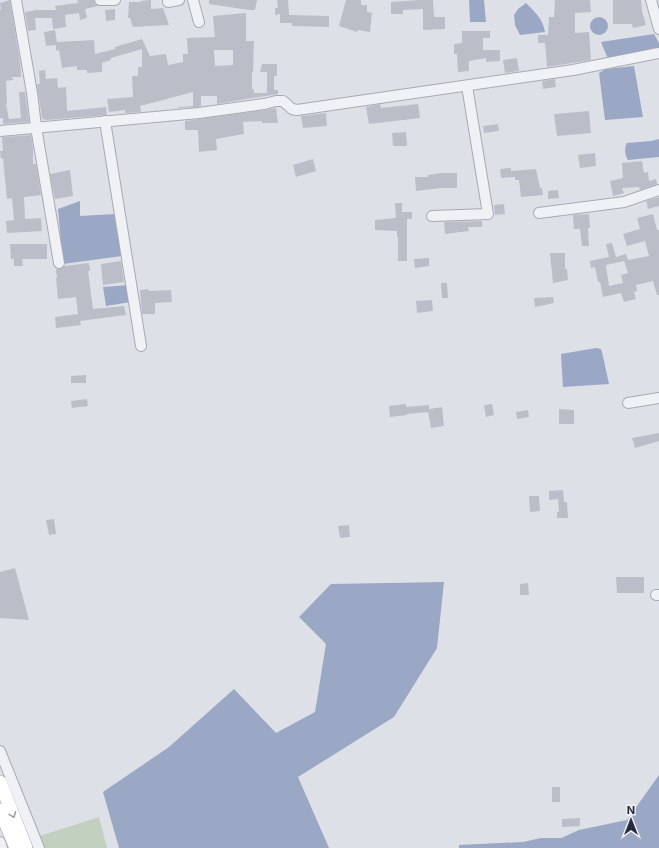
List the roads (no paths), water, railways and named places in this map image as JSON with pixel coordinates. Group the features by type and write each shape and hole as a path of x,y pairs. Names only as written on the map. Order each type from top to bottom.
{"main road":[{"path":"0,782 26,848"},
{"path":"0,810 16,848"}],"street":[{"path":"16,0 58,263"},
{"path":"100,0 115,0"},
{"path":"168,0 168,2 179,0"},
{"path":"194,0 199,22"},
{"path":"651,0 659,29"},
{"path":"0,131 199,113 264,104 280,100 292,109 296,110 573,70 659,53"},
{"path":"432,216 488,214 467,86"},
{"path":"105,121 141,346"},
{"path":"539,213 624,202 659,190"},
{"path":"628,403 659,398"},
{"path":"0,751 39,848"},
{"path":"0,842 2,848"}],"water":[{"path":"469,0 484,0 486,22 470,22"},
{"path":"526,3 540,19 545,32 520,35 515,25 514,15 518,9"},
{"path":"599,17 605,20 608,26 605,32 599,35 593,32 590,26 593,20"},
{"path":"654,34 659,43 659,50 608,59 601,42"},
{"path":"634,66 643,117 605,120 599,73 606,69"},
{"path":"659,139 659,157 628,160 625,152 627,143"},
{"path":"80,201 80,216 115,214 122,256 63,264 58,209"},
{"path":"129,285 131,302 106,306 103,287"},
{"path":"596,348 601,349 609,384 563,387 561,354"},
{"path":"444,582 437,648 394,717 298,777 329,848 119,848 103,792 169,747 234,689 276,733 315,712 326,644 299,617 331,584"},
{"path":"659,775 659,848 459,848 459,845 523,842 541,838 561,838 579,830 627,820"}]}
